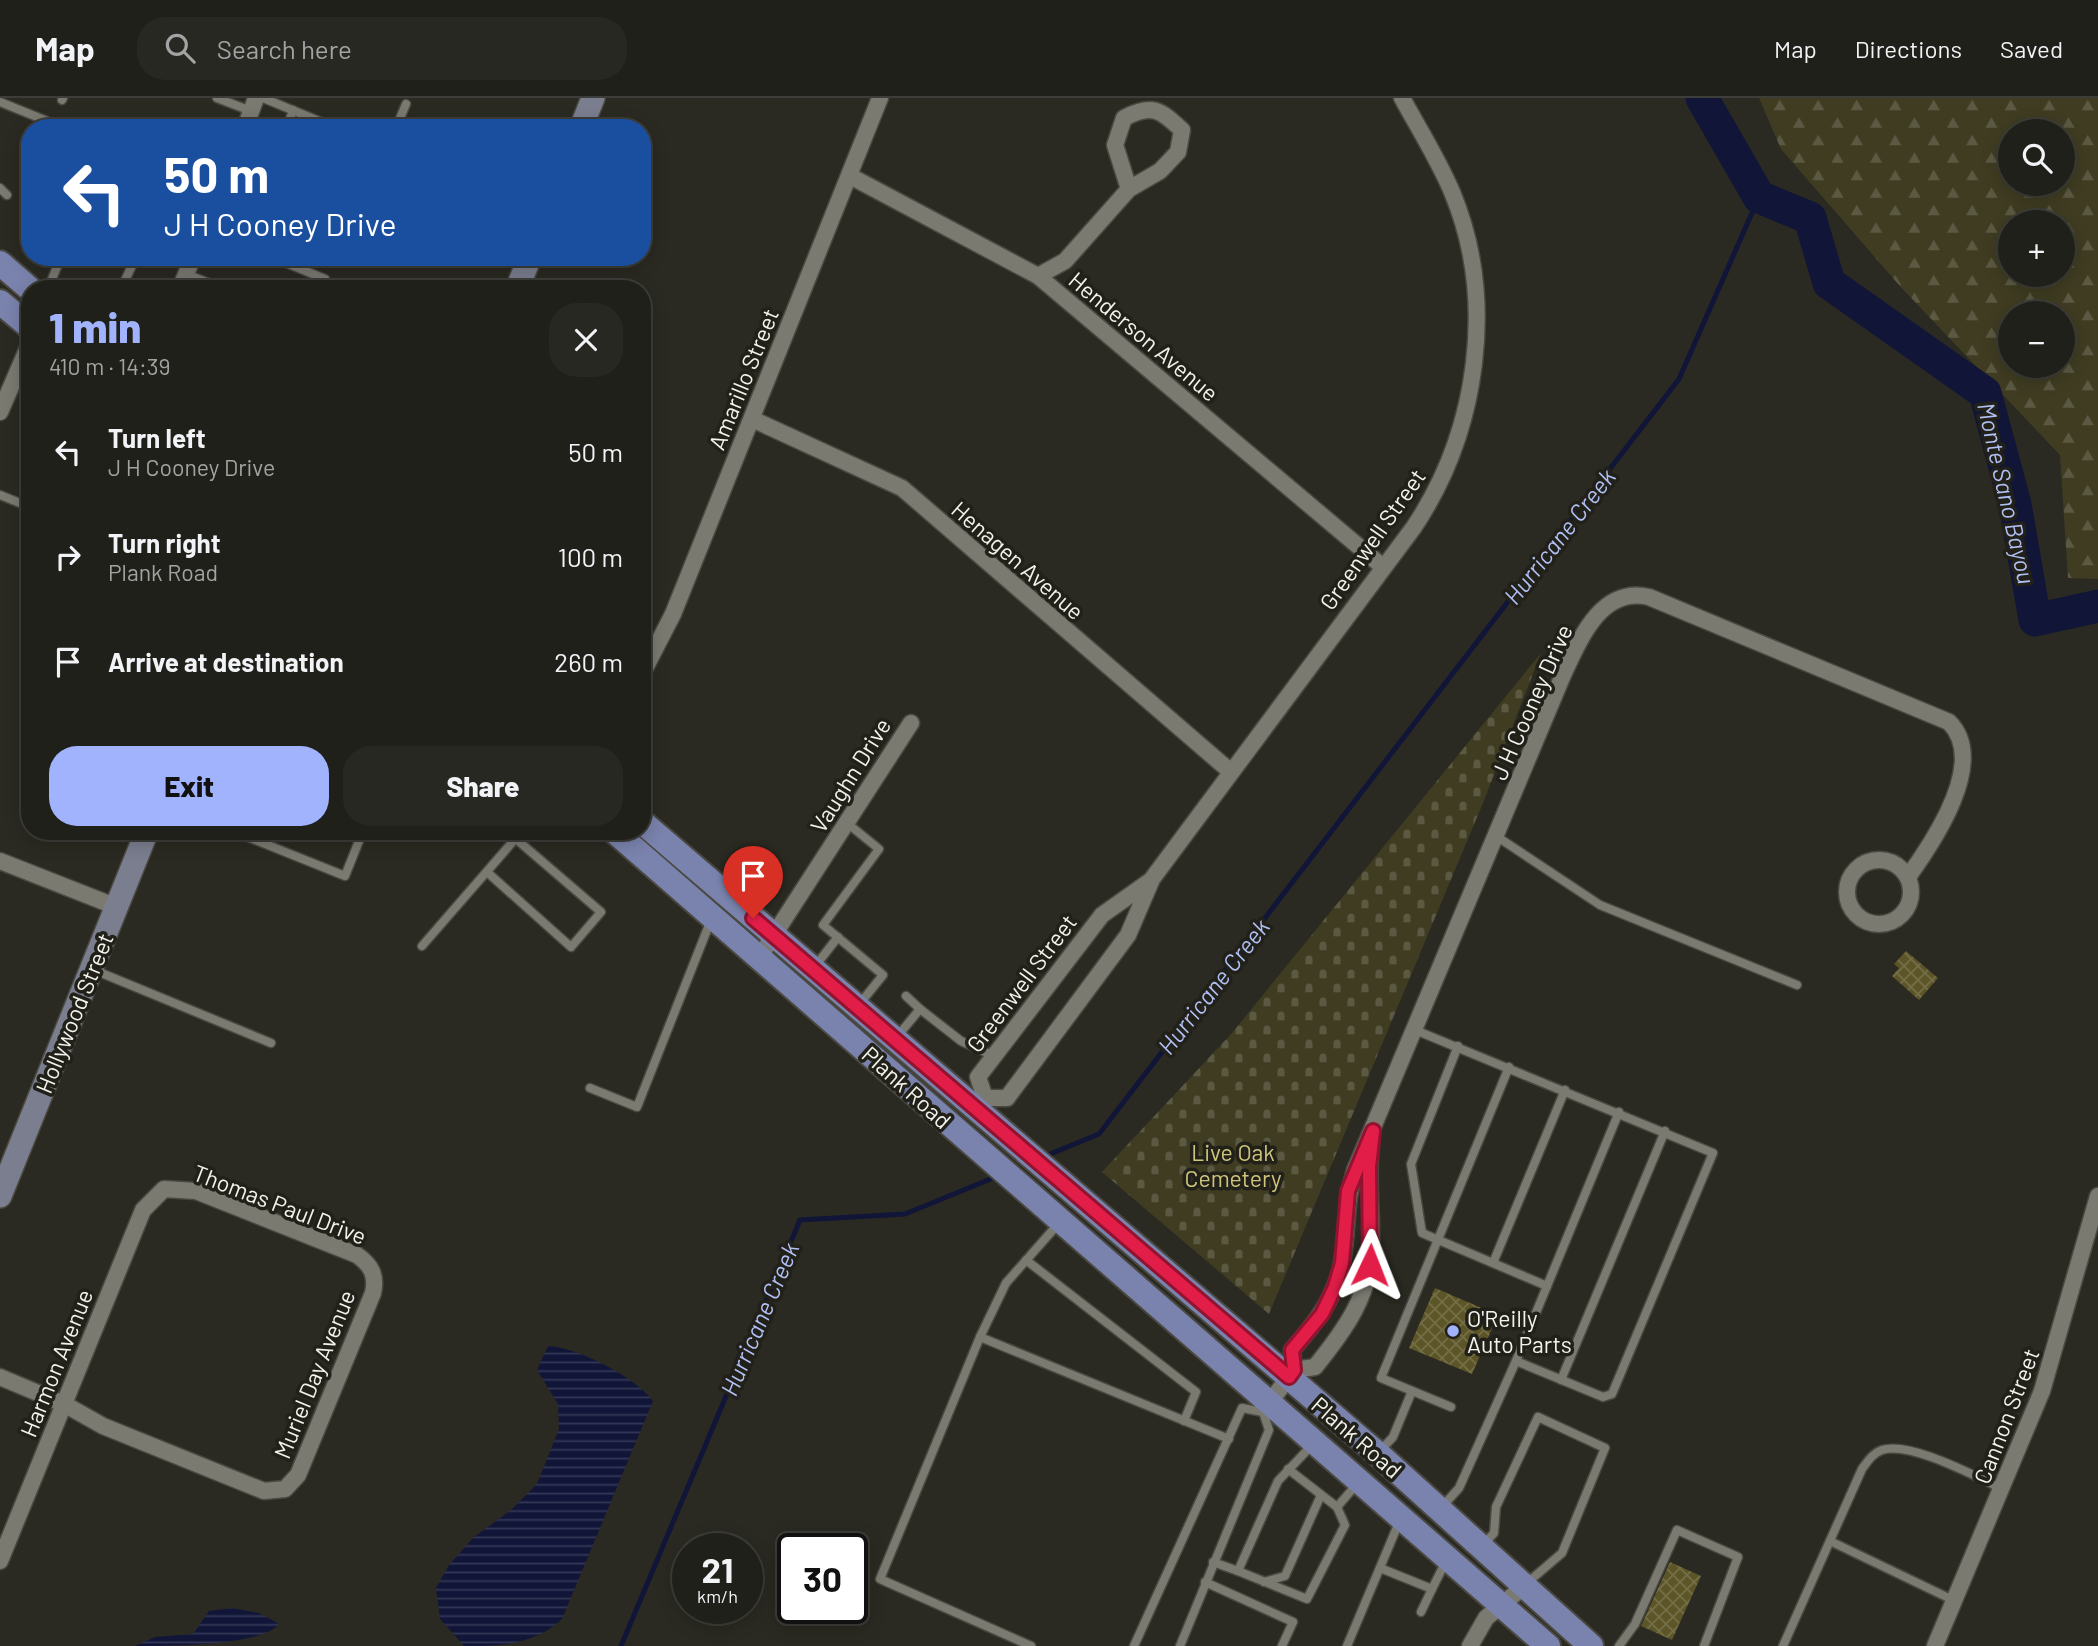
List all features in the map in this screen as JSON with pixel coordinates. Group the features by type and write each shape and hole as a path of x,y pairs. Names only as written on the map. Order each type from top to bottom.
{"main road":[{"path":"0,263 21,281"},
{"path":"0,302 21,320"},
{"name":"Plank Road","path":"651,830 894,1040 980,1104 1010,1140 1291,1374 1591,1646"},
{"name":"Plank Road","path":"624,840 1053,1214 1266,1407 1315,1442 1548,1646"}],"street":[{"path":"585,119 593,98"},
{"name":"Amarillo Street","path":"651,657 673,614 880,98"},
{"name":"Greenwell Street","path":"956,1132 980,1104 1007,1098 1128,935 1152,879 1428,505 1447,468 1466,403 1476,329 1473,271 1458,209 1443,173 1402,98"},
{"path":"1038,276 1065,261 1129,189 1160,171 1178,152 1182,130 1161,111 1141,109 1124,118 1115,145 1129,189"},
{"name":"Henderson Avenue","path":"850,176 1038,276 1383,567"},
{"path":"0,412 21,364"},
{"name":"Henagen Avenue","path":"752,419 902,488 1231,772"},
{"name":"J H Cooney Drive","path":"1266,1407 1291,1374 1292,1350 1322,1314 1335,1287 1342,1263 1348,1191 1575,650 1606,604 1621,597 1640,595 1934,714 1958,731 1965,752 1959,781 1930,846 1908,877"},
{"name":"Vaughn Drive","path":"759,958 911,723"},
{"name":"Hollywood Street","path":"0,1195 143,840"},
{"path":"1882,860 1902,869 1908,877 1911,898 1908,908 1892,922 1882,925 1862,920 1849,903 1849,882 1862,865 1882,860"},
{"path":"0,861 117,907"},
{"name":"Greenwell Street","path":"980,1104 978,1077 994,1056 1102,915 1152,879"},
{"name":"J H Cooney Drive","path":"1291,1374 1315,1367 1344,1331 1363,1292 1371,1250 1369,1167 1373,1131"},
{"name":"Thomas Paul Drive","path":"164,1189 196,1191 344,1250 367,1262 374,1273"},
{"name":"Harmon Avenue","path":"0,1561 143,1210 164,1189"},
{"name":"Cannon Street","path":"1935,1646 2042,1391 2098,1196"},
{"name":"Muriel Day Avenue","path":"64,1404 103,1426 264,1491 285,1489 298,1475 368,1305 375,1283 374,1273"},
{"path":"0,1377 64,1404"},
{"path":"1470,1646 1486,1618 1523,1587"}],"lane":[{"path":"217,98 254,105"},
{"path":"263,98 314,119"},
{"path":"0,102 42,119"},
{"path":"400,119 406,104"},
{"path":"290,119 293,110"},
{"path":"294,266 325,279"},
{"path":"0,495 21,503"},
{"path":"847,823 879,849 823,925 883,975 856,1008"},
{"path":"1496,836 1600,905 1797,985"},
{"path":"255,840 345,876 359,840"},
{"path":"422,946 515,840"},
{"path":"487,872 571,947 601,912 524,840"},
{"path":"590,1088 637,1107 713,917"},
{"path":"812,970 838,937"},
{"path":"92,969 271,1043"},
{"path":"905,996 961,1041 994,1056"},
{"path":"894,1040 920,1009"},
{"path":"1415,1030 1710,1150 1713,1157 1612,1394 1603,1397 1516,1361"},
{"path":"1458,1046 1411,1164 1422,1233 1547,1286"},
{"path":"1451,1407 1381,1378 1509,1067"},
{"path":"1493,1264 1565,1090"},
{"path":"1439,1510 1460,1488 1516,1361 1619,1112"},
{"path":"1561,1380 1665,1131"},
{"path":"1031,1646 880,1579 980,1337 1006,1283 1026,1260 1053,1214"},
{"path":"1026,1260 1196,1392 1184,1420"},
{"path":"980,1337 1229,1439"},
{"path":"1377,1453 1393,1437 1412,1391"},
{"path":"1134,1646 1242,1408 1266,1407 1269,1430 1180,1646"},
{"path":"1480,1548 1494,1533 1496,1507 1538,1416 1605,1448 1562,1553 1523,1587"},
{"path":"1238,1571 1278,1481 1315,1442"},
{"path":"1783,1646 1862,1469 1872,1456 1884,1450 1928,1457 2003,1489"},
{"path":"1213,1562 1307,1599 1345,1525 1337,1507 1288,1469"},
{"path":"1337,1507 1360,1482"},
{"path":"1264,1582 1285,1576 1295,1561 1321,1495"},
{"path":"1347,1646 1401,1518"},
{"path":"1619,1646 1635,1624 1677,1530 1738,1557 1704,1646"},
{"path":"1830,1541 1955,1601"},
{"path":"1421,1612 1447,1558"},
{"path":"1380,1568 1432,1589"},
{"path":"1205,1582 1293,1622 1282,1646"}],"green space":[{"path":"1759,98 2098,98 2098,579 2068,578 2060,455 1899,285 1781,149"},
{"name":"Live Oak Cemetery","path":"1541,653 1483,803 1269,1314 1102,1172 1232,1033"}],"shaded area":[{"path":"548,1346 574,1352 605,1365 634,1383 653,1401 562,1619 552,1628 529,1639 504,1644 464,1646 440,1619 436,1588 449,1565 474,1537 511,1510 537,1484 559,1429 558,1404 537,1370"},
{"path":"232,1608 259,1613 279,1624 254,1637 235,1641 135,1646 155,1637 193,1634 209,1611"}],"building":[{"path":"1906,951 1938,978 1919,1000 1892,976 1899,968 1894,964"},
{"name":"O'Reilly Auto Parts","path":"1435,1288 1498,1315 1472,1374 1409,1348"},
{"path":"1670,1562 1701,1576 1672,1640 1641,1626"}],"waterway":[{"name":"Monte Sano Bayou","path":"1702,98 1759,197 1810,218 1829,283 1985,393 2015,504 2035,620 2098,606"},
{"name":"Hurricane Creek","path":"1043,1157 1099,1134 1679,379 1759,197"},
{"name":"Hurricane Creek","path":"621,1646 800,1220 905,1214 998,1176"}],"place":[{"name":"O'Reilly Auto Parts","path":"1453,1331"}],"route":[{"path":"753,918 1289,1377 1294,1370 1292,1350 1322,1314 1335,1287 1342,1263 1348,1191 1373,1131 1369,1167 1370,1265"}]}
